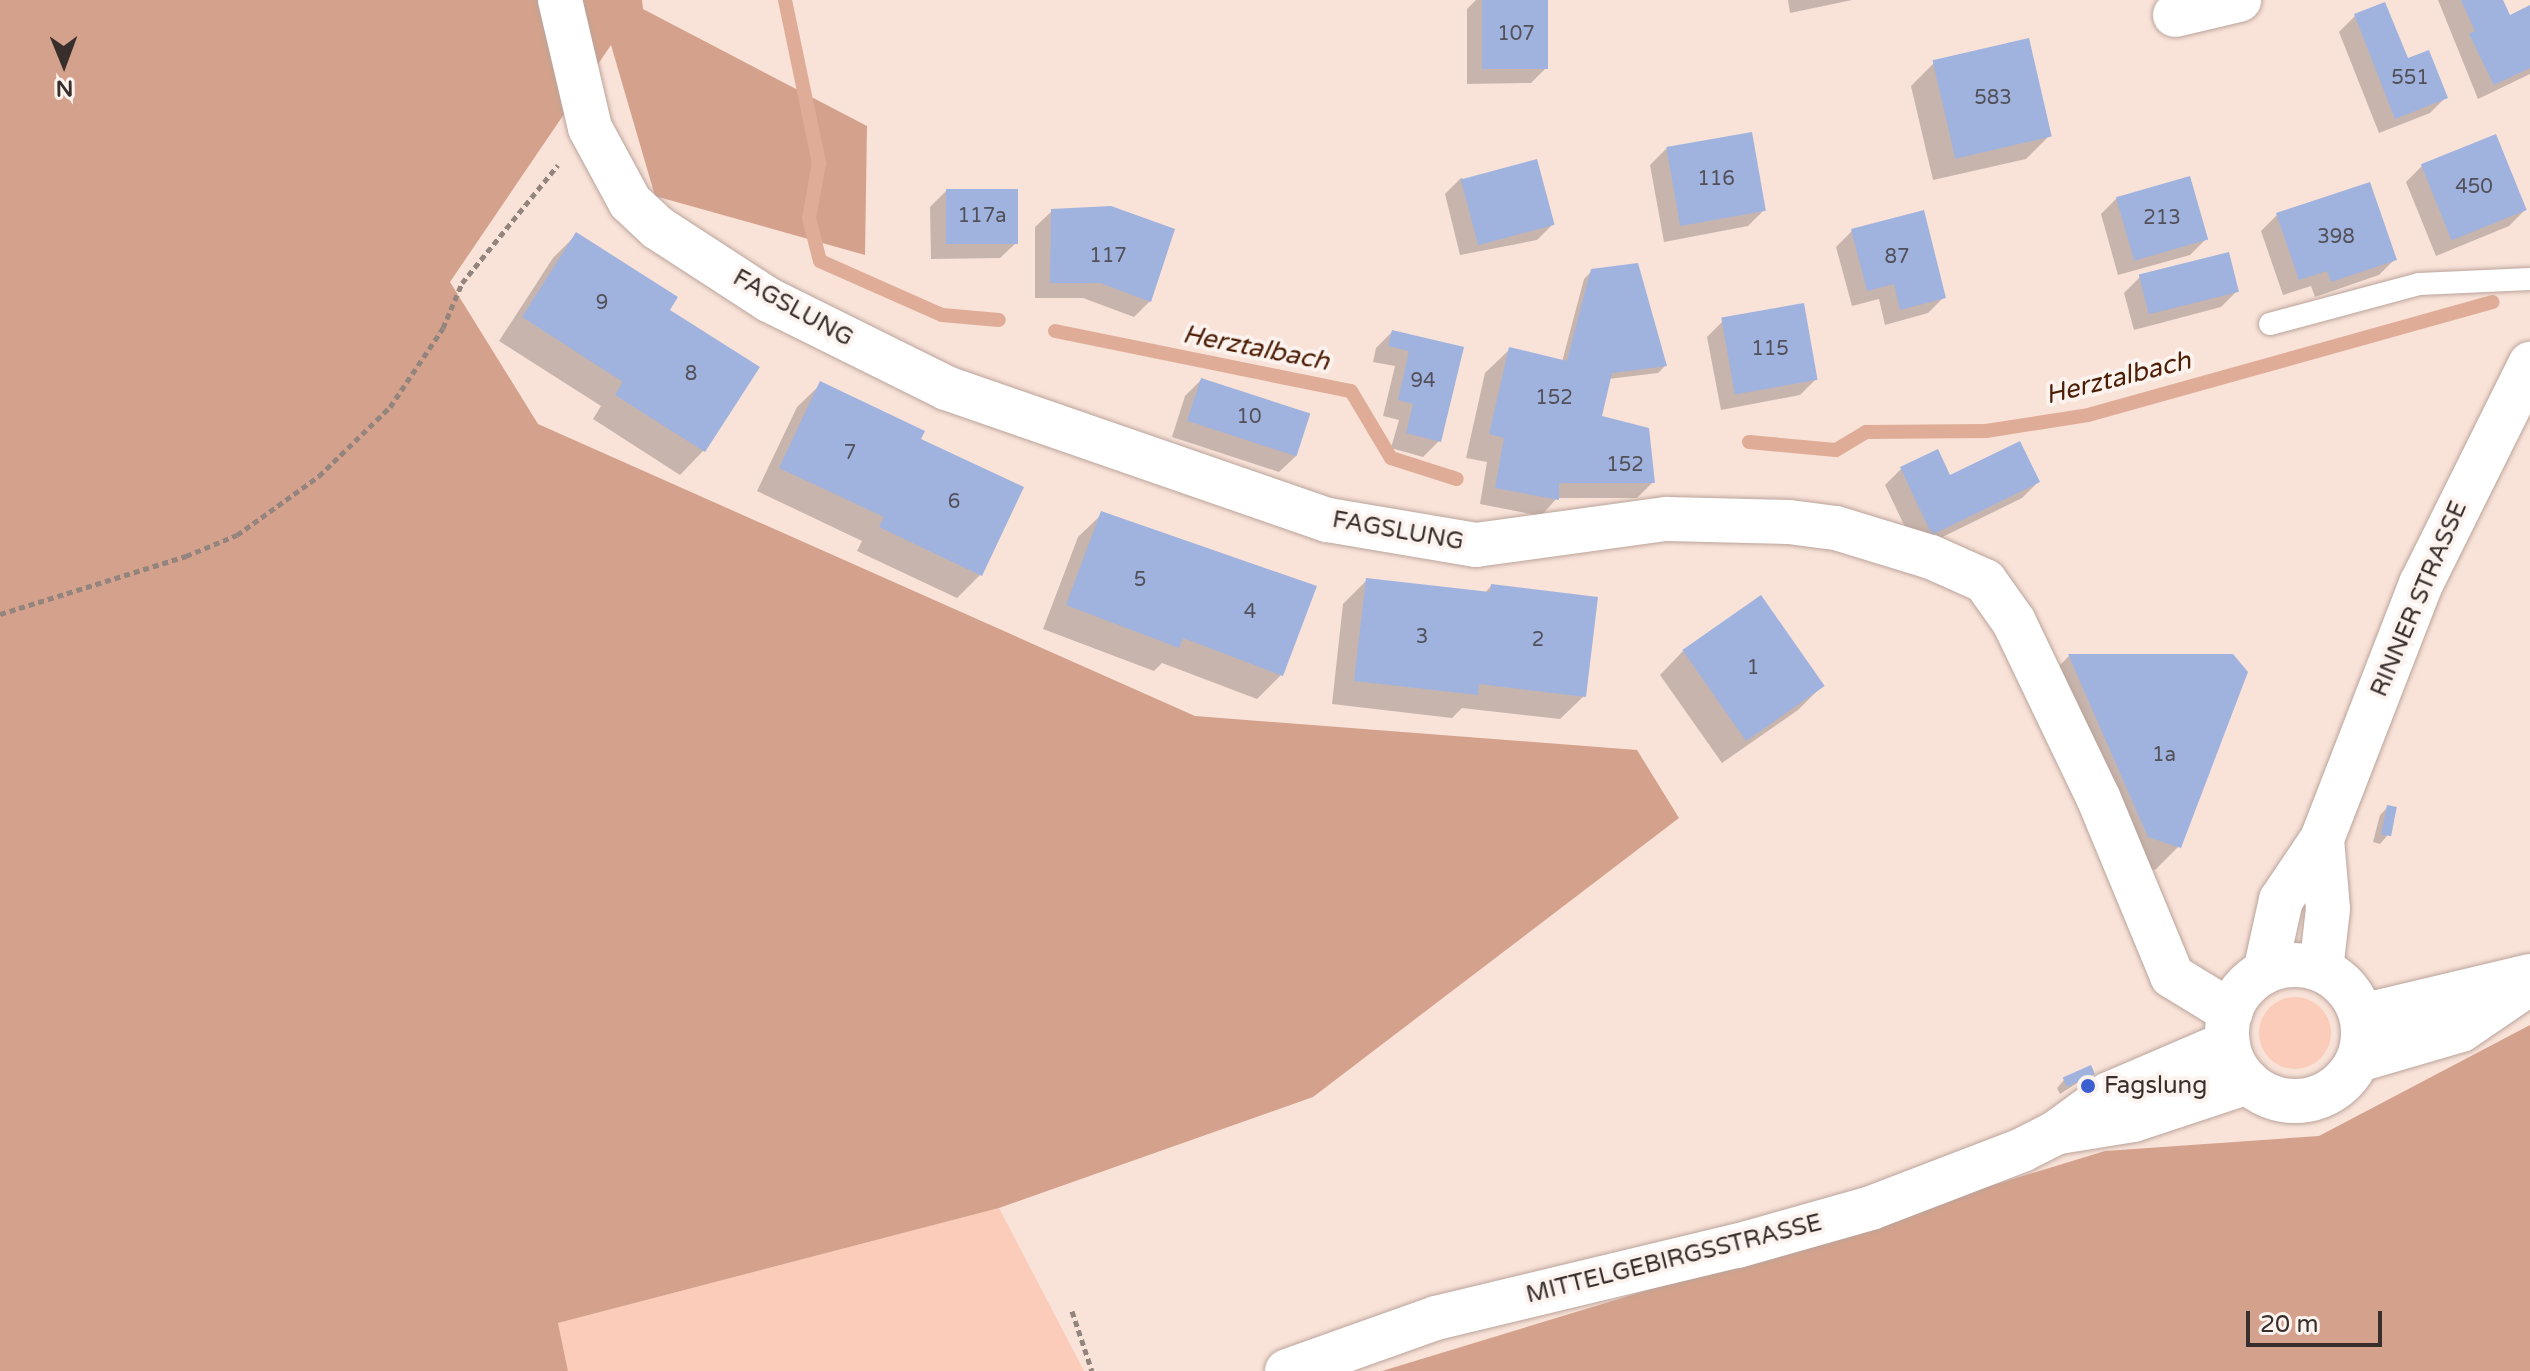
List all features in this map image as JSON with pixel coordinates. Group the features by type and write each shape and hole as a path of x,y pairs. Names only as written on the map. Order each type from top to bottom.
{"main road":[{"name":"FAGSLUNG","path":"560,0 590,128 630,202 658,228 769,300 946,388 1328,520 1476,545 1667,519 1752,519 1836,528 1973,574 2001,599 2014,622 2098,797 2172,976 2229,1027"},
{"path":"2175,15 2239,0"},
{"name":"RINNER STRASSE","path":"2265,972 2281,900 2322,839 2421,584 2530,364"},
{"name":"RINNER STRASSE","path":"2321,970 2328,909 2322,839"},
{"path":"2265,972 2301,966 2321,970 2352,996 2362,1016 2358,1060"},
{"name":"MITTELGEBIRGSSTRASSE","path":"1287,1371 1448,1314 1833,1220 1940,1184 2057,1132 2109,1094 2229,1027 2238,996 2265,972"},
{"path":"2362,1016 2530,976"},
{"path":"2229,1027 2248,1082 2287,1101 2309,1101 2329,1093 2358,1060 2461,1030 2530,983"},
{"name":"MITTELGEBIRGSSTRASSE","path":"2057,1132 2133,1120 2248,1082"}],"lane":[{"path":"2270,324 2419,284 2530,279"}],"path":[{"path":"0,614 186,556 237,535 353,448 415,373 443,328 462,283 590,128"},
{"path":"1072,1311 1092,1371"}],"shaded area":[{"path":"0,0 642,0 643,9 867,126 865,255 655,196 611,45 450,282 538,424 1195,716 1637,750 1679,818 1313,1097 999,1208 558,1323 568,1371 0,1371"},
{"path":"2302,997 2321,1007 2329,1019 2329,1047 2321,1059 2309,1067 2288,1069 2269,1059 2261,1047 2259,1026 2269,1007 2281,999"},
{"path":"2530,1025 2530,1371 1382,1371 2105,1151 2319,1136"},
{"path":"999,1208 1084,1371 568,1371 558,1323"}],"building":[{"path":"1482,0 1548,0 1548,69 1482,69"},
{"path":"2461,0 2503,0 2510,15 2530,5 2530,68 2494,85 2469,34 2475,31"},
{"path":"2385,2 2408,58 2429,50 2448,98 2395,119 2354,14"},
{"path":"2029,38 2052,136 1955,159 1933,60"},
{"path":"1752,132 1766,211 1680,226 1666,147"},
{"path":"2496,134 2527,210 2452,240 2421,164"},
{"path":"1537,159 1555,225 1478,245 1461,179"},
{"path":"2190,176 2208,239 2134,261 2116,197"},
{"path":"2370,182 2397,260 2331,282 2327,271 2299,280 2276,213"},
{"path":"946,189 1018,189 1018,244 946,244"},
{"path":"1111,206 1175,229 1151,302 1100,283 1050,283 1051,209"},
{"path":"1924,210 1946,298 1900,310 1894,284 1867,291 1851,229"},
{"path":"576,232 678,297 670,310 760,367 705,452 615,395 623,382 522,317"},
{"path":"2229,252 2239,292 2149,314 2139,274"},
{"path":"1638,263 1667,366 1612,373 1602,416 1649,428 1655,483 1559,483 1559,500 1495,488 1504,438 1489,434 1509,347 1567,361 1591,269"},
{"path":"1804,303 1818,380 1735,394 1721,318"},
{"path":"1392,330 1464,347 1441,442 1406,433 1413,404 1398,400 1409,351 1388,346"},
{"path":"1201,378 1310,414 1296,456 1187,421"},
{"path":"820,381 925,431 921,439 1024,487 982,576 879,527 884,517 779,468"},
{"path":"2020,441 2040,482 1932,535 1900,467 1938,449 1950,475"},
{"path":"1101,511 1317,586 1283,676 1183,638 1179,648 1066,605"},
{"path":"1366,578 1490,592 1491,584 1598,597 1586,697 1479,684 1478,695 1354,681"},
{"path":"1761,595 1825,686 1746,741 1682,650"},
{"path":"2068,654 2233,654 2248,672 2181,848 2148,837"},
{"path":"2387,805 2397,807 2391,836 2381,834"},
{"path":"2091,1065 2095,1074 2067,1087 2063,1078"}],"waterway":[{"name":"Herztalbach","path":"785,0 819,163 809,218 820,261 942,315 999,320"},
{"name":"Herztalbach","path":"1749,442 1836,450 1866,432 1986,431 2088,415 2493,302"},
{"name":"Herztalbach","path":"1055,331 1351,391 1391,458 1457,479"}],"place":[{"name":"Fagslung","path":"2088,1086"}]}
